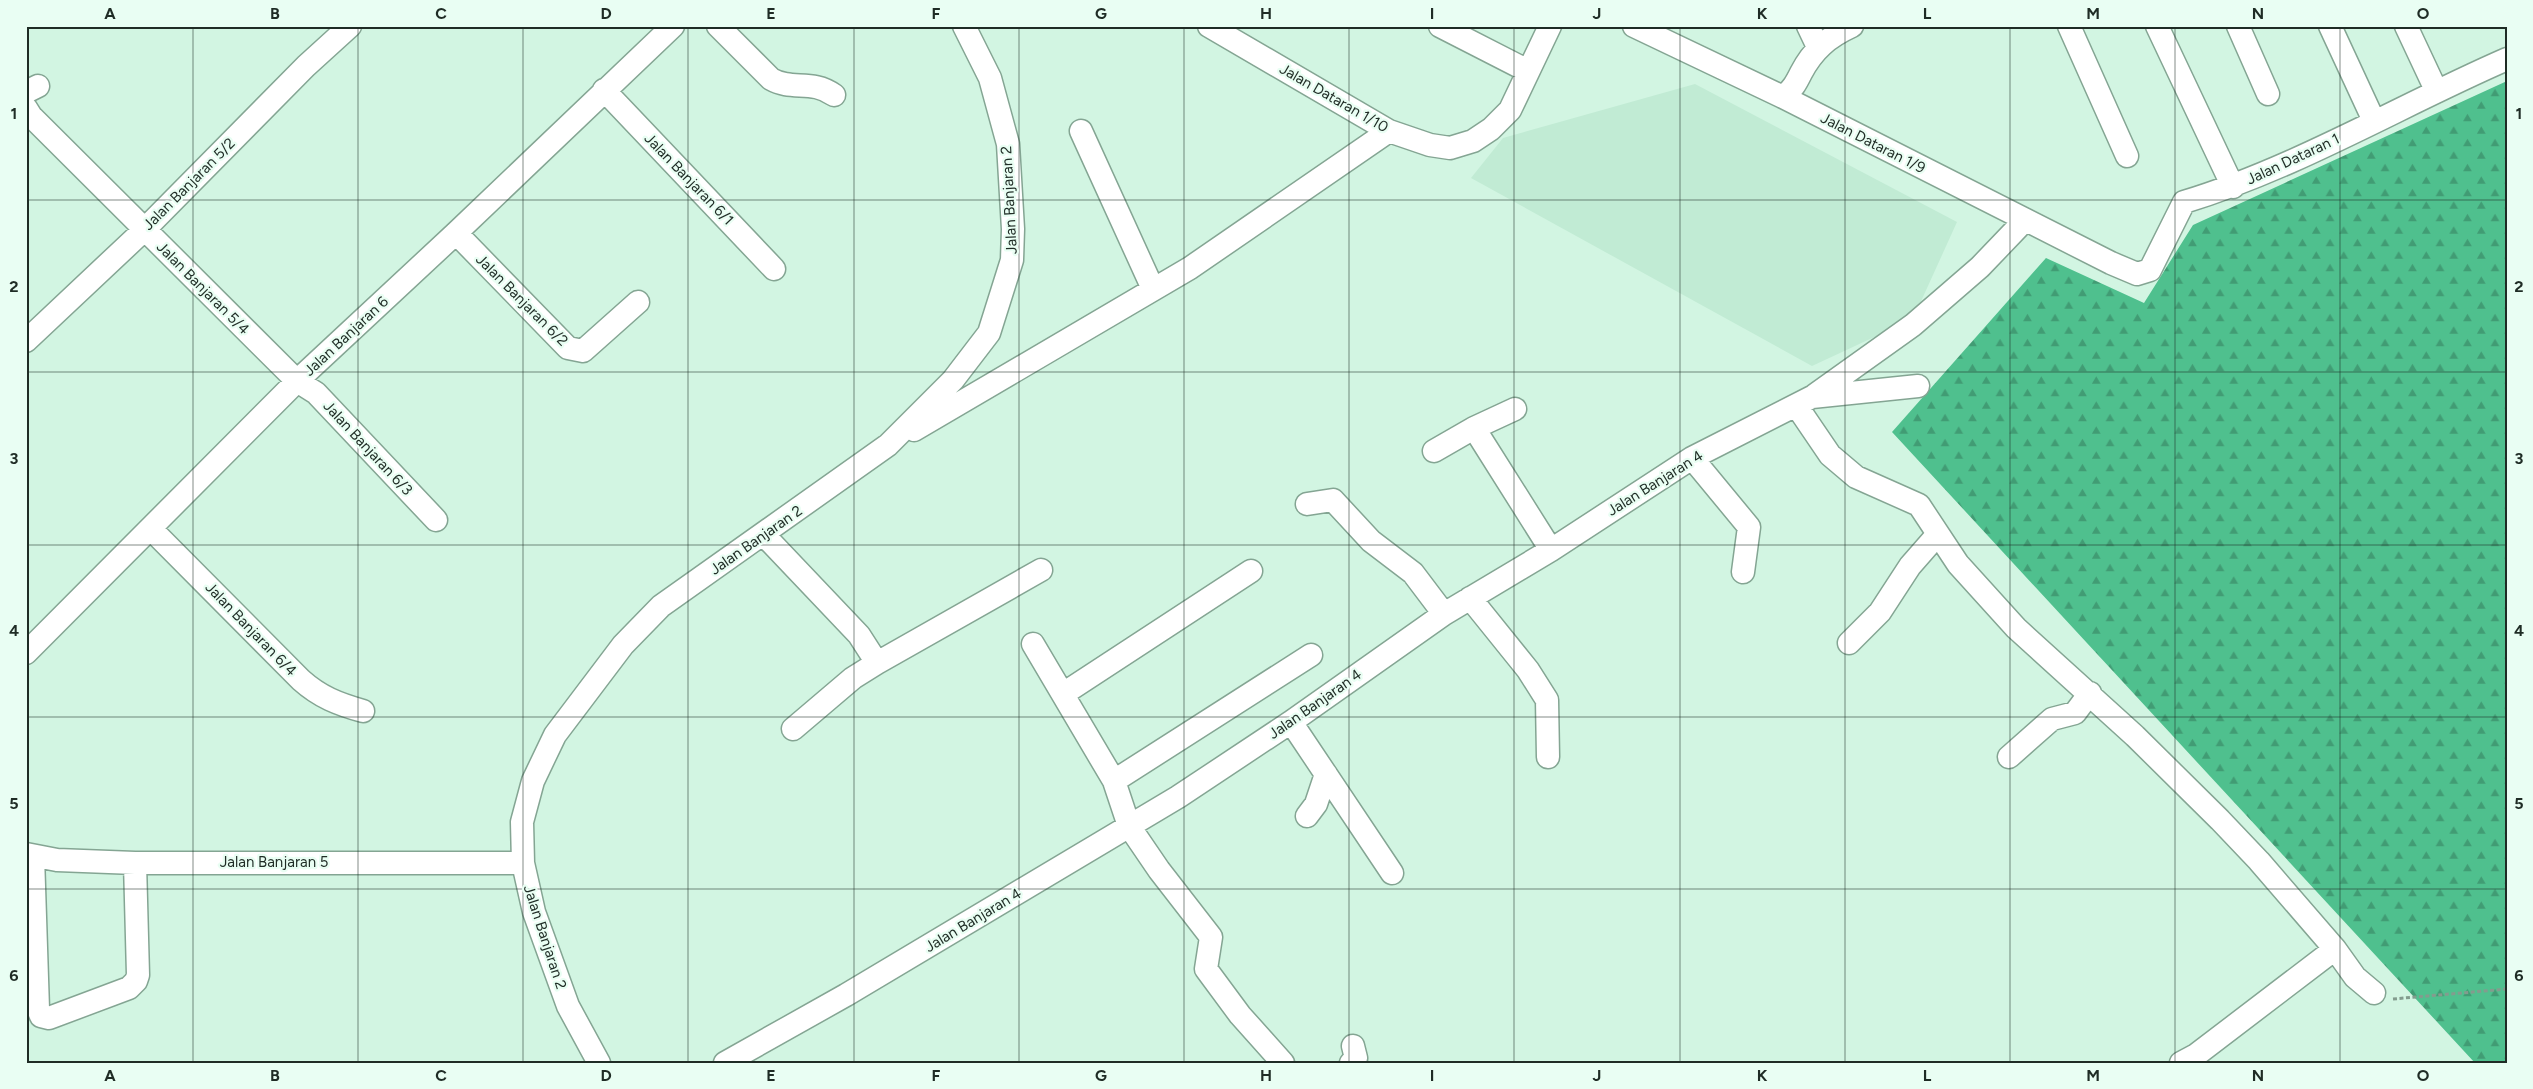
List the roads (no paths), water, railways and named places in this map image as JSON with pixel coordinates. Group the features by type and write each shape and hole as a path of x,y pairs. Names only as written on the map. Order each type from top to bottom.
{"street":[{"name":"Jalan Banjaran 5/2","path":"26,341 144,230 300,73 350,26"},
{"name":"Jalan Banjaran 6","path":"26,653 297,381 456,234 672,26"},
{"path":"718,26 771,79 781,84 810,84 826,89 834,95"},
{"name":"Jalan Banjaran 2","path":"600,1063 568,1006 534,912 523,863 522,822 533,781 555,735 623,644 661,606 888,446 953,380 989,333 1012,260 1013,229 1008,144 990,78 964,26"},
{"name":"Jalan Dataran 1/10","path":"1209,26 1388,131 1430,145 1450,148 1473,141 1491,129 1510,110 1550,26"},
{"path":"1440,26 1528,71"},
{"name":"Jalan Dataran 1/9","path":"1634,26 1783,97 2111,263"},
{"path":"1808,26 1818,47"},
{"path":"1783,97 1794,88 1801,72 1818,47 1833,34 1852,26"},
{"path":"2069,26 2127,156"},
{"path":"2157,26 2233,187"},
{"path":"2238,26 2268,94"},
{"path":"2330,26 2374,121"},
{"path":"2406,26 2436,90"},
{"name":"Jalan Dataran 1","path":"2111,263 2137,274 2150,270 2184,202 2233,187 2436,90 2507,59"},
{"name":"Jalan Banjaran 6/1","path":"604,90 774,269"},
{"name":"Jalan Banjaran 5/4","path":"26,108 31,116 144,230 297,381"},
{"path":"1081,131 1153,289"},
{"path":"888,446 1014,370 1100,323 1190,268 1388,131"},
{"path":"2025,220 1980,267 1913,325 1804,401 1830,455 1856,478 1919,505 1958,564 2016,628 2090,693 2220,820 2259,861 2335,949 2354,977 2374,993"},
{"name":"Jalan Banjaran 6/2","path":"456,234 568,348 583,351 638,302"},
{"name":"Jalan Banjaran 6/3","path":"297,381 316,393 436,520"},
{"name":"Jalan Banjaran 4","path":"725,1063 846,995 1178,797 1291,722 1444,614 1551,550 1692,458 1804,401 1918,386"},
{"path":"1434,451 1474,428 1515,409"},
{"path":"1474,428 1551,550"},
{"path":"1692,458 1749,527 1744,572"},
{"path":"1307,504 1333,500 1371,541 1413,573 1444,614"},
{"name":"Jalan Banjaran 6/4","path":"151,529 301,680 318,694 333,702 363,711"},
{"path":"1849,643 1880,612 1910,566 1938,534"},
{"path":"764,535 859,635 878,663"},
{"path":"793,729 854,678 1041,570"},
{"path":"1063,694 1251,571"},
{"path":"1470,598 1528,670 1547,700 1548,757"},
{"path":"1033,644 1114,781 1129,826 1159,870 1211,937 1206,969 1240,1015 1283,1063"},
{"path":"1114,781 1311,655"},
{"path":"2009,756 2052,719 2075,712 2090,693"},
{"path":"1291,722 1392,873"},
{"path":"1307,816 1316,804 1326,774"},
{"path":"30,855 38,1009 41,1016 49,1018 129,988 136,982 138,975 135,863"},
{"name":"Jalan Banjaran 5","path":"30,855 57,860 135,863 523,863"},
{"path":"2181,1063 2196,1055 2335,949"}]}
